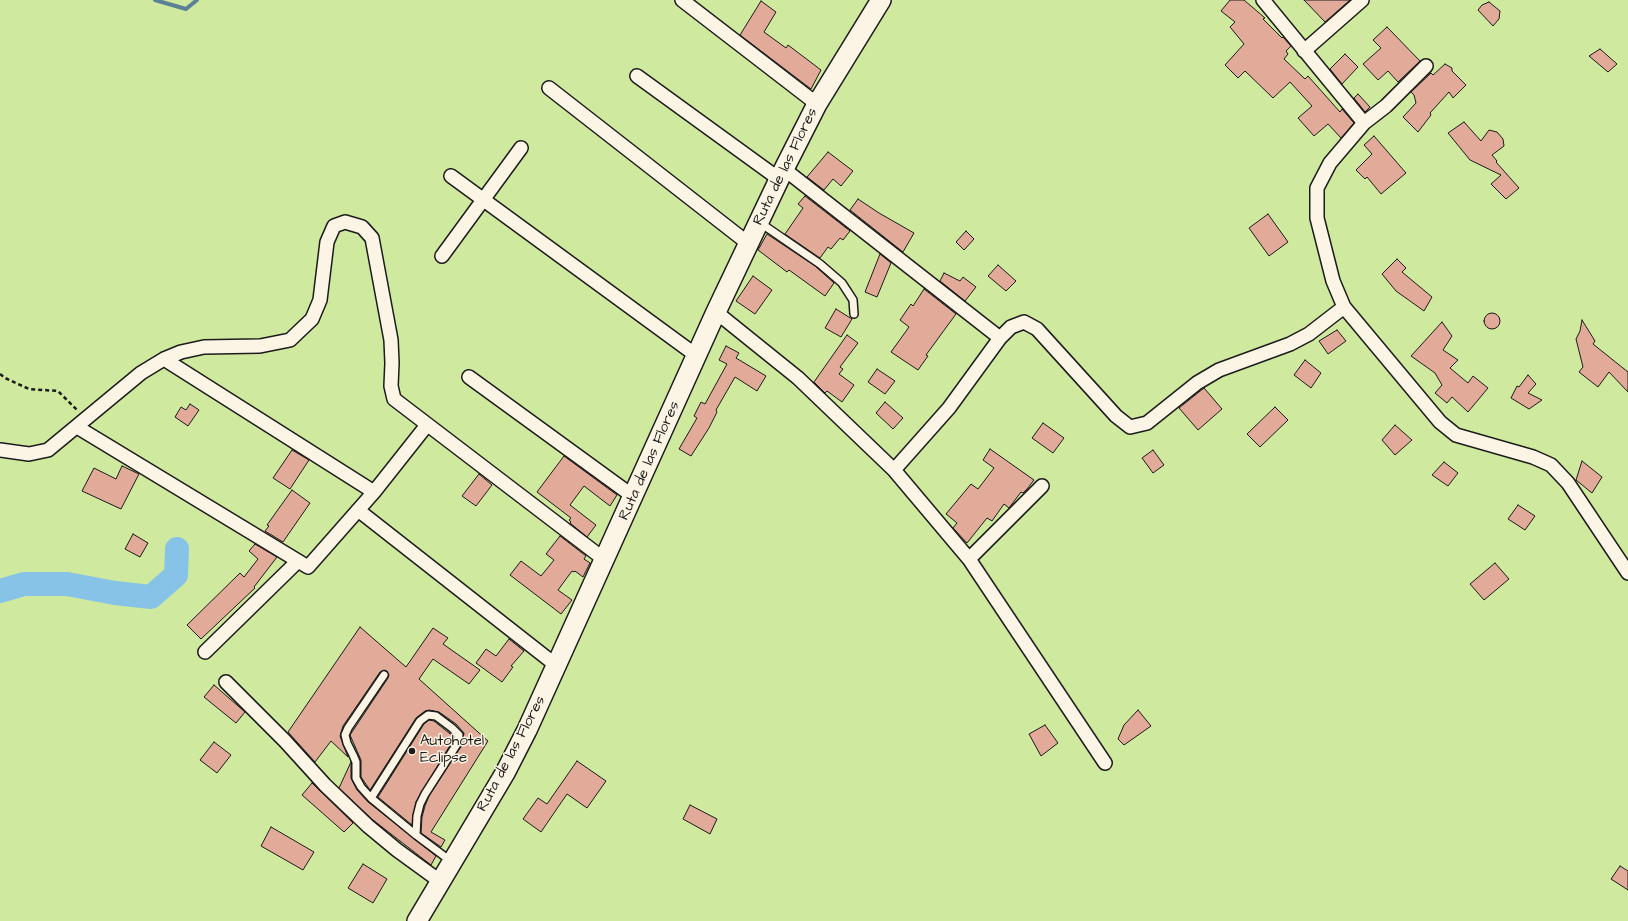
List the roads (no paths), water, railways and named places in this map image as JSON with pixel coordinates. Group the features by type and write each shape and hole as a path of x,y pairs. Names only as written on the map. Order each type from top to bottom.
{"main road":[{"name":"Ruta de las Flores","path":"417,921 505,773 527,730 634,497 716,312 782,174 817,104 881,0"}],"street":[{"path":"682,0 817,104"},
{"path":"1263,0 1364,123"},
{"path":"1304,51 1362,0"},
{"path":"1426,66 1386,106 1364,123 1330,163 1318,188 1317,218 1333,281 1344,307 1440,422 1456,435 1533,457 1551,465 1568,484 1628,573"},
{"path":"637,76 782,174 1000,338"},
{"path":"549,88 749,244"},
{"path":"442,256 521,148"},
{"path":"451,176 697,356"},
{"path":"0,450 30,454 48,450 141,373 164,359 182,352 204,347 260,346 290,340 312,319 320,300 327,242 334,226 345,222 362,227 372,238 392,340 391,386 394,398 605,560"},
{"path":"894,470 949,408 1000,338 1011,328 1024,322 1037,329 1116,416 1130,427 1147,423 1197,383 1219,370 1290,344 1309,334 1344,307"},
{"path":"716,312 798,378 894,470 969,559 1105,763"},
{"path":"164,359 374,492"},
{"path":"470,377 634,497"},
{"path":"82,423 308,567 374,492 428,425"},
{"path":"969,559 1042,486"},
{"path":"358,510 557,666"},
{"path":"205,652 298,561"},
{"path":"226,682 285,741 325,785 368,826 397,850 441,882"}],"lane":[{"path":"759,222 820,264 842,284 854,300 854,314"},
{"path":"384,675 348,728 345,735 356,762 356,778 361,787 371,798 452,862"},
{"path":"371,798 420,721 428,715 436,716 452,728 459,735 457,744 420,804 417,816 416,835"}],"waterway":[{"path":"155,0 186,9 197,0"},
{"path":"0,591 24,584 67,584 115,593 151,597 176,575 177,549"}],"place":[{"name":"Autohotel Eclipse","path":"412,751"}]}
